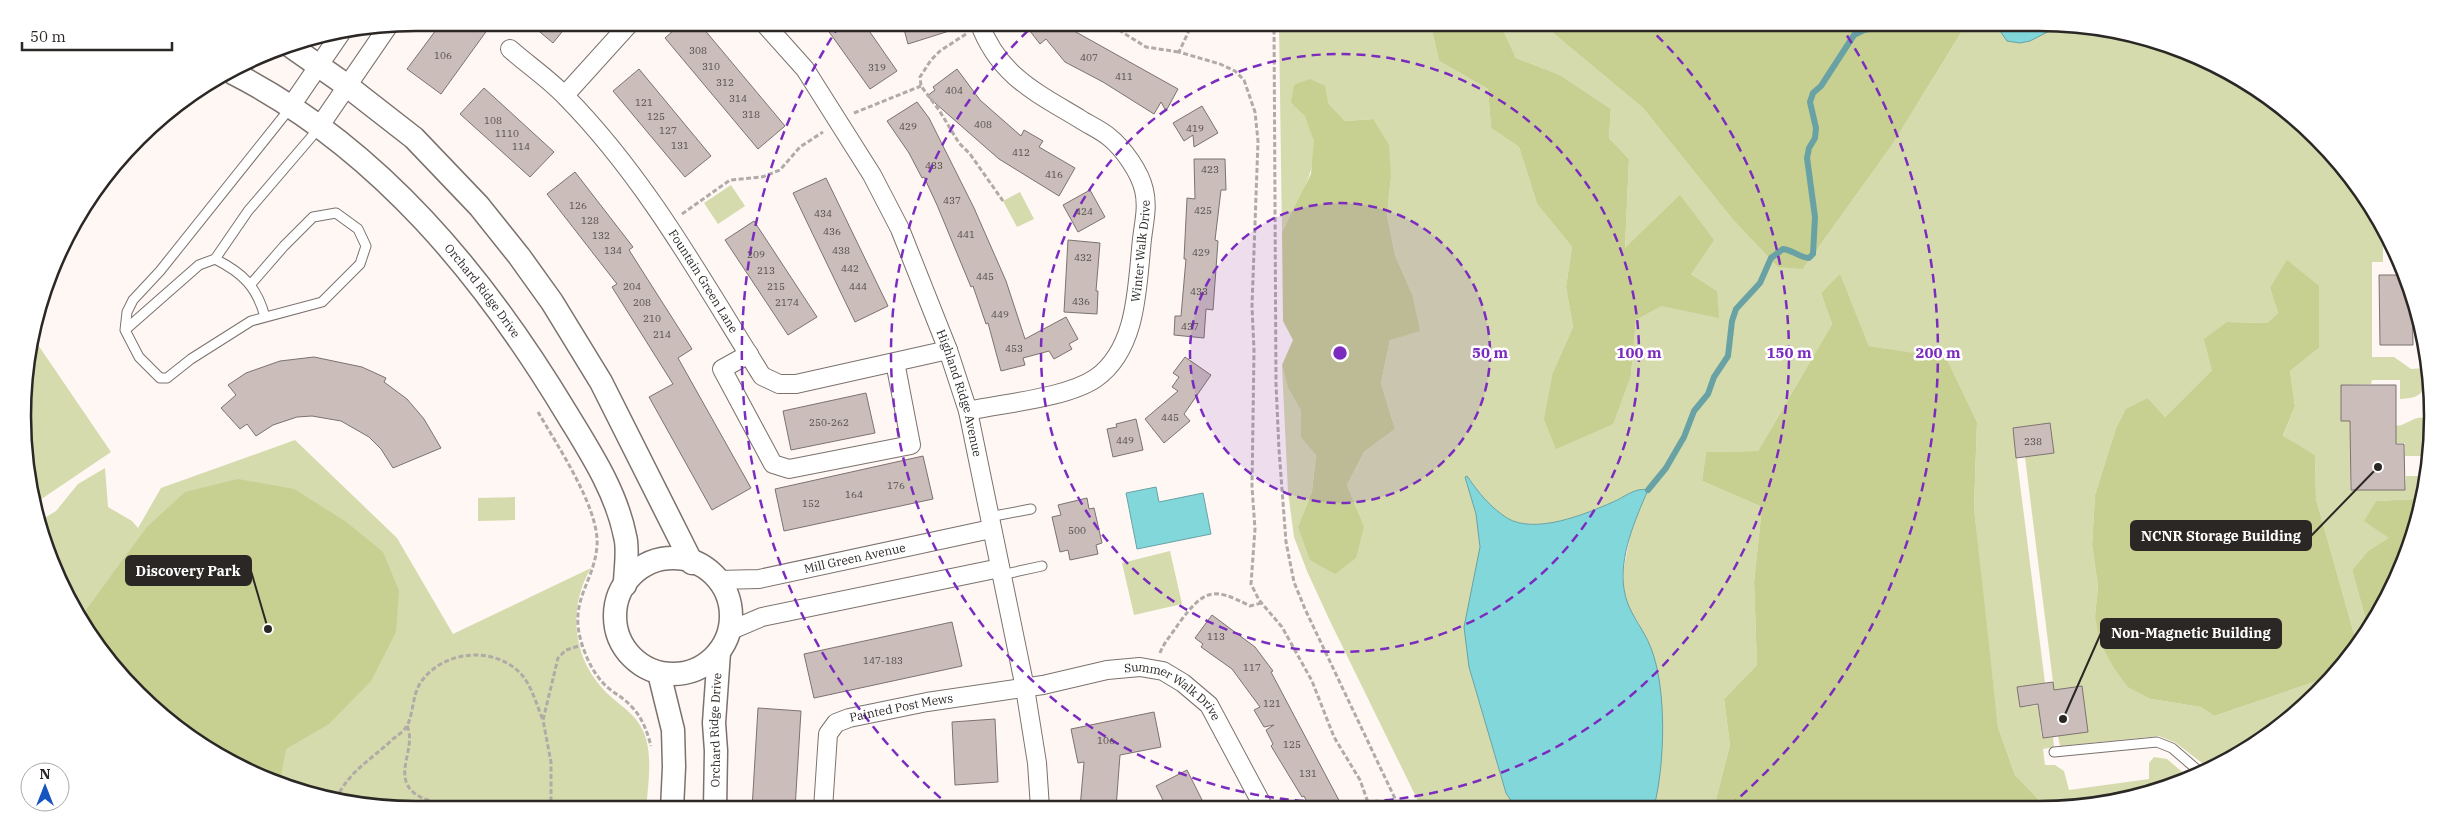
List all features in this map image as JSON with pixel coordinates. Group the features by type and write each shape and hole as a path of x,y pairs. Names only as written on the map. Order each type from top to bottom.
{"street":[{"path":"564,95 623,31"},
{"name":"Highland Ridge Avenue","path":"771,31 805,69 872,175 900,229 948,350 968,411 1025,688 1037,763 1040,801"},
{"name":"Winter Walk Drive","path":"968,411 1068,391 1096,378 1116,358 1129,328 1138,281 1146,213 1144,189 1132,164 1110,137 1032,90 1005,69 986,40 982,31"},
{"path":"320,127 346,85 383,33"},
{"path":"291,106 336,40"},
{"name":"Fountain Green Lane","path":"510,49 564,95 606,142 666,223 762,376 779,384 796,384 948,350"},
{"path":"297,50 346,85 414,138 473,199 552,302 601,382 692,563"},
{"name":"Orchard Ridge Drive","path":"238,75 268,91 291,106 320,127 385,181 447,244 531,354 607,482 626,537 625,585"},
{"path":"749,354 722,369 773,464 789,469 911,444 895,362"},
{"name":"Mill Green Avenue","path":"718,580 759,579 990,523"},
{"path":"676,558 702,566 718,580 730,603 729,630 719,652 705,665 682,674 659,673 645,667 632,658 622,644 615,619 616,602 630,577 642,567 656,561 676,558"},
{"path":"729,630 762,617 1001,571"},
{"name":"Orchard Ridge Drive","path":"715,801 716,751 714,723 719,652"},
{"name":"Summer Walk Drive","path":"1025,688 1107,670 1140,667 1163,671 1183,683 1209,705 1260,801"},
{"path":"659,673 673,730 672,801"},
{"name":"Painted Post Mews","path":"824,801 828,734 836,723 849,718 927,702 1025,688"}],"lane":[{"path":"251,284 312,217 336,213 358,229 366,246 360,264 322,302 251,321 227,334 167,378 160,378 139,357 125,330 127,312 134,300 160,272 291,106"},
{"path":"125,330 199,265 215,259 248,211 320,127"},
{"path":"215,259 228,266 251,284 260,300 265,317"},
{"path":"990,523 1030,509"},
{"path":"1001,571 1042,566"},
{"path":"2054,752 2157,742 2172,748 2195,767"}],"path":[{"path":"970,31 940,51 924,69 920,77 921,86 940,110 959,143 970,154 1003,201"},
{"path":"1120,31 1146,47 1179,52 1220,64 1235,71 1244,80 1255,112 1258,140 1253,273 1254,445 1252,487 1255,529 1250,575 1254,592 1282,627 1312,681 1334,737 1360,780 1368,801"},
{"path":"1179,52 1189,31"},
{"path":"1274,31 1276,384 1286,542 1294,582 1305,609 1396,801"},
{"path":"666,223 730,180 762,177 780,170 800,147 861,109 921,86"},
{"path":"538,411 587,503 597,536 595,559 580,599 578,613 582,644 597,676 632,706 639,715 651,748"},
{"path":"1152,669 1162,647 1188,610 1198,600 1225,594 1250,606 1261,603"},
{"path":"543,720 558,658 566,650 582,644"},
{"path":"339,793 352,773 407,726 417,690 428,673 446,660 474,654 498,659 522,675 543,720 551,762 551,801"},
{"path":"407,726 411,739 405,772 409,787 419,796 430,801"}],"green space":[{"path":"1279,31 1432,31 1439,61 1488,89 1491,128 1519,147 1537,204 1572,247 1566,287 1573,327 1553,372 1631,375 1636,320 1662,306 1717,291 1691,274 1625,249 1629,159 1609,138 1611,109 1560,75 1516,58 1504,31 1551,31 1643,108 1730,216 1803,269 1892,145 1962,31 2064,32 2139,44 2209,71 2253,96 2293,127 2311,144 2328,162 2359,202 2383,244 2383,262 2372,262 2372,357 2394,357 2411,369 2420,368 2423,390 2414,397 2400,399 2400,380 2372,380 2371,384 2341,385 2341,421 2382,421 2383,425 2397,426 2414,419 2424,418 2421,456 2405,456 2405,443 2350,443 2350,490 2405,490 2406,476 2418,476 2414,499 2376,501 2365,520 2390,538 2368,551 2352,570 2366,619 2355,636 2316,499 2315,455 2283,437 2295,406 2290,371 2319,348 2319,286 2270,288 2278,313 2267,323 2227,322 2213,369 2165,417 2148,398 2115,431 2095,495 2092,545 2098,586 2095,616 2151,699 2201,707 2214,716 2318,681 2293,705 2253,736 2203,764 2176,743 2159,736 2060,746 2058,736 2088,732 2082,687 2054,690 2025,457 2054,453 2050,423 2013,428 2045,683 2017,687 2020,707 2038,705 2042,738 2053,737 2054,747 2043,749 2045,765 2055,765 2064,771 2069,790 2149,779 2149,763 2154,757 2167,759 2183,772 2139,788 2089,797 2040,801 2015,775 1998,727 1974,508 1977,422 1946,359 1869,346 1840,275 1821,293 1832,324 1758,451 1706,452 1702,481 1762,507 1754,582 1757,665 1724,699 1730,745 1716,801 1655,801 1660,761 1660,683 1639,624 1628,607 1623,588 1624,567 1632,527 1648,490 1634,491 1602,507 1560,521 1545,524 1518,523 1495,509 1467,476 1465,477 1476,514 1480,548 1465,627 1469,667 1506,793 1511,801 1418,801 1307,571 1294,537 1288,492 1282,365 1288,388 1301,411 1302,437 1316,454 1312,491 1298,527 1364,526 1347,485 1364,452 1395,429 1381,383 1390,340 1412,294 1395,255 1387,215 1391,177 1373,119 1345,121 1328,103 1291,103 1305,116 1312,130 1313,160 1303,190 1282,232"},
{"path":"1432,31 1504,31 1516,58 1560,75 1611,109 1609,138 1629,159 1625,248 1680,195 1714,240 1691,274 1717,291 1719,318 1662,306 1636,320 1631,375 1613,424 1556,449 1544,419 1553,372 1573,327 1566,287 1572,247 1537,204 1519,147 1491,128 1488,89 1439,61"},
{"path":"1551,31 1962,31 1892,145 1803,269 1778,267 1730,216 1643,108"},
{"path":"1310,79 1325,86 1328,103 1345,121 1373,119 1389,145 1391,177 1387,215 1395,255 1412,294 1420,331 1390,340 1381,383 1395,429 1364,452 1347,485 1364,526 1356,558 1335,574 1310,560 1298,527 1312,491 1316,455 1301,437 1301,411 1288,388 1282,365 1293,340 1283,321 1282,232 1311,174 1314,141 1305,116 1291,103 1294,85"},
{"path":"731,185 745,206 718,224 704,203"},
{"path":"1020,192 1034,219 1017,227 1003,201"},
{"path":"2287,260 2319,286 2319,348 2290,371 2295,406 2283,436 2315,455 2316,499 2355,636 2318,681 2214,716 2201,707 2151,699 2128,687 2114,668 2100,642 2095,616 2098,586 2092,545 2095,495 2115,431 2126,409 2148,398 2165,417 2212,370 2204,339 2227,322 2267,323 2278,313 2270,288"},
{"path":"1840,274 1869,346 1946,358 1977,422 1974,508 1998,727 2015,775 2040,801 1716,801 1730,745 1724,699 1757,665 1754,582 1762,507 1702,481 1706,452 1758,451 1832,324 1821,293"},
{"path":"38,345 111,452 41,499 32,441 31,416 32,391"},
{"path":"295,440 397,538 453,634 591,568 579,598 577,630 580,646 585,662 593,676 608,695 636,719 644,733 649,761 647,801 416,801 366,797 316,788 292,780 246,761 202,736 162,705 144,688 127,670 96,630 93,625 110,577 85,611 61,563 45,518 56,511 78,484 105,468 108,507 132,521 138,528 161,488"},
{"path":"238,479 294,489 345,521 383,552 399,591 396,632 371,681 329,724 286,749 281,776 246,761 202,736 162,705 127,670 96,630 85,611 147,527 185,492"},
{"path":"515,497 515,520 478,521 478,498"},
{"path":"2414,499 2411,516 2394,563 2384,586 2366,619 2352,570 2368,551 2389,538 2364,521 2376,501"},
{"path":"1170,551 1182,604 1134,615 1122,563"}],"water":[{"path":"2000,31 2049,31 2030,41 2020,43 2007,41"},
{"path":"1467,476 1485,499 1501,514 1518,523 1532,524 1546,524 1575,517 1602,507 1634,491 1648,490 1629,538 1623,577 1628,605 1651,648 1660,684 1663,727 1655,801 1511,801 1506,793 1469,667 1464,627 1480,547 1476,514 1465,477"},
{"path":"1156,487 1159,502 1203,493 1211,534 1137,549 1126,493"}],"building":[{"path":"435,31 486,31 441,94 407,69"},
{"path":"539,31 563,31 553,43"},
{"path":"673,31 706,31 785,126 758,149 665,38"},
{"path":"828,31 869,31 897,71 870,89"},
{"path":"904,31 949,31 908,44"},
{"path":"1030,31 1074,31 1178,89 1166,111 1161,102 1154,114 1103,82 1065,62 1046,39 1040,44"},
{"path":"639,69 711,156 685,177 613,91"},
{"path":"957,69 980,100 1021,136 1024,130 1043,141 1039,147 1075,168 1059,196 999,159 927,96 935,90 933,87"},
{"path":"484,88 554,152 530,177 460,114"},
{"path":"917,102 929,118 974,208 1006,281 1025,339 1066,317 1078,339 1069,344 1072,349 1054,359 1049,351 1023,358 1025,365 1001,371 988,323 986,324 973,286 971,287 937,205 924,177 922,178 909,153 887,121"},
{"path":"1202,106 1218,133 1194,147 1193,135 1184,141 1173,123"},
{"path":"1194,159 1225,159 1226,190 1221,190 1215,240 1218,241 1213,310 1206,309 1204,338 1174,335 1175,316 1181,316 1186,259 1184,259 1187,198 1195,199"},
{"path":"575,172 633,247 629,250 692,349 678,358 751,488 712,510 649,397 673,384 612,287 617,284 547,194"},
{"path":"826,178 888,306 855,322 793,193"},
{"path":"1090,190 1105,217 1078,232 1063,205"},
{"path":"754,221 817,317 788,335 725,240"},
{"path":"1068,240 1100,243 1096,291 1098,291 1097,314 1064,312"},
{"path":"2379,275 2396,275 2411,316 2413,345 2380,345"},
{"path":"314,357 362,367 386,378 384,382 407,399 424,419 441,448 393,468 381,449 369,437 341,421 312,416 297,417 273,425 256,436 247,424 240,429 221,408 236,395 228,385 246,373 280,361"},
{"path":"1185,357 1211,375 1184,414 1190,421 1164,443 1145,419 1178,391 1172,387 1179,377 1173,373"},
{"path":"2341,385 2396,385 2396,444 2404,444 2405,490 2351,490 2350,421 2341,421"},
{"path":"866,393 875,433 791,450 783,411"},
{"path":"1136,419 1143,450 1113,457 1107,429 1117,427 1116,424"},
{"path":"2050,423 2054,453 2016,458 2013,428"},
{"path":"923,456 933,499 784,531 775,489"},
{"path":"1087,498 1089,509 1094,508 1102,543 1096,545 1098,554 1070,560 1068,550 1060,552 1052,517 1061,515 1058,505"},
{"path":"1212,615 1255,647 1273,671 1271,672 1339,801 1306,801 1304,796 1302,797 1271,746 1273,744 1266,730 1274,725 1264,727 1254,710 1260,707 1232,669 1201,647 1203,644 1195,638"},
{"path":"952,622 962,666 814,698 804,654"},
{"path":"2053,682 2054,690 2082,686 2088,732 2043,738 2038,704 2020,707 2017,687"},
{"path":"758,708 801,711 795,801 752,801"},
{"path":"1154,712 1161,747 1120,755 1117,801 1081,801 1084,762 1078,763 1071,729"},
{"path":"995,719 998,782 955,785 952,722"},
{"path":"1187,770 1202,801 1164,801 1156,786"}],"waterway":[{"path":"1648,490 1666,468 1684,437 1694,411 1708,394 1714,377 1728,356 1732,321 1736,309 1760,283 1771,258 1783,249 1806,258 1813,254 1815,217 1807,158 1809,148 1815,138 1816,128 1810,102 1813,93 1821,86 1854,35 1862,31"}],"place":[{"name":"NCNR Storage Building","path":"2378,467"},
{"name":"Discovery Park","path":"268,629"},
{"name":"Non-Magnetic Building","path":"2063,719"}]}
